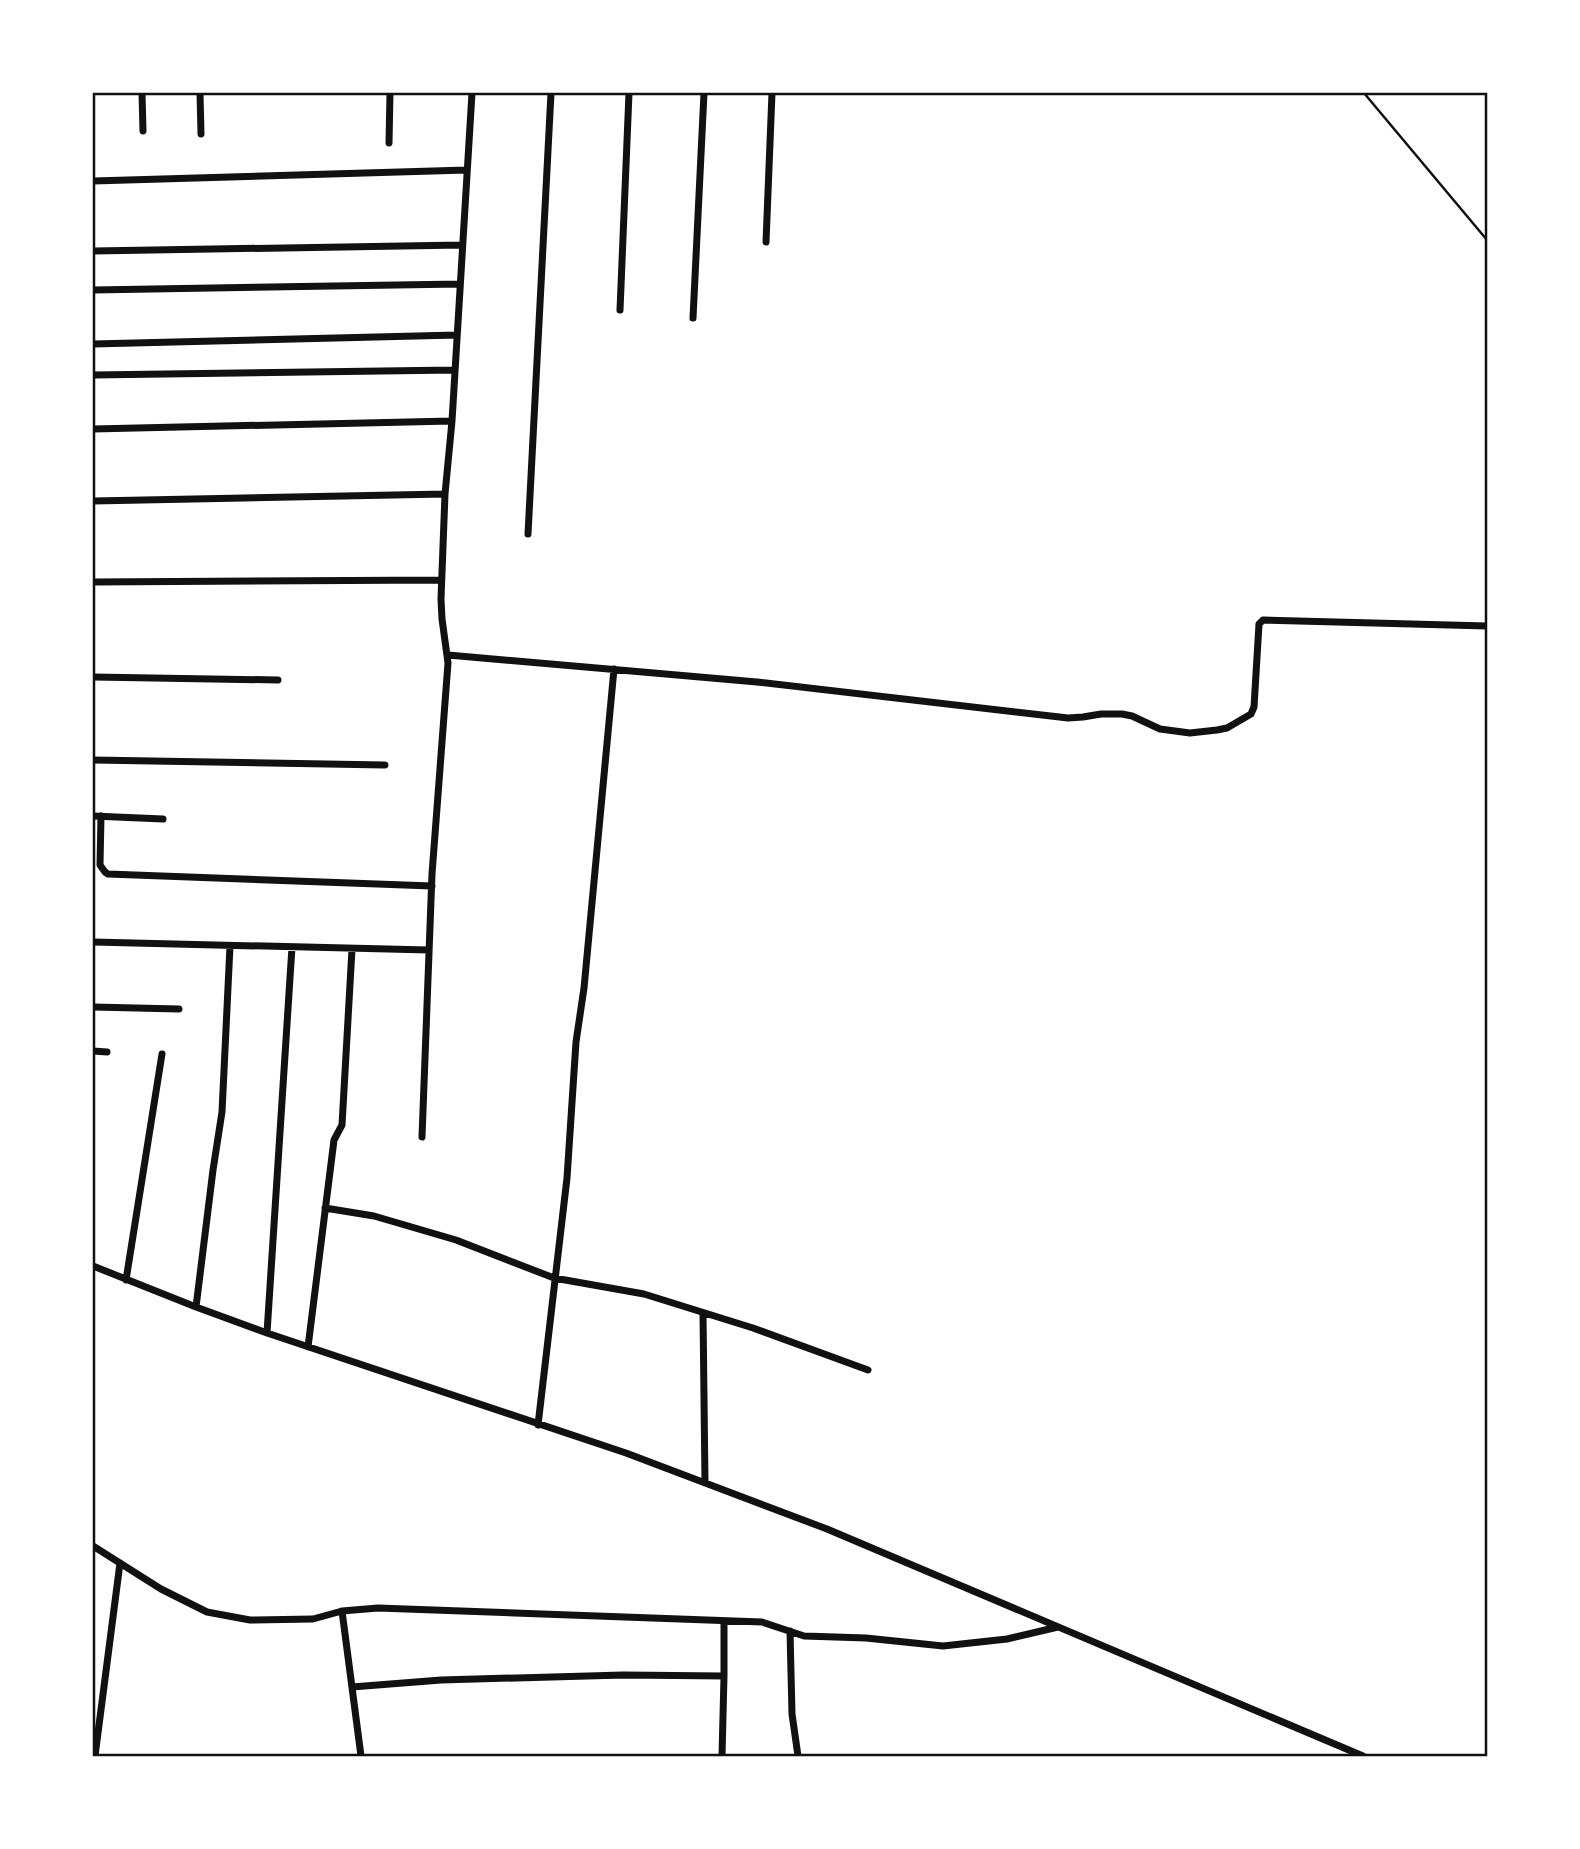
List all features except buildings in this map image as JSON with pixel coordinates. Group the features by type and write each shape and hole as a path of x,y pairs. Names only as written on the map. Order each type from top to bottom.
{"street":[{"path":"142,93 143,131"},
{"path":"200,93 201,134"},
{"path":"389,142 390,93"},
{"path":"422,1137 432,886 448,655 442,620 441,580 445,494 452,421 471,93"},
{"path":"528,534 551,93"},
{"path":"620,310 629,93"},
{"path":"693,318 704,93"},
{"path":"766,242 772,93"},
{"path":"93,181 467,170"},
{"path":"93,251 462,245"},
{"path":"93,290 460,284"},
{"path":"93,344 457,335"},
{"path":"93,375 454,370"},
{"path":"93,429 452,421"},
{"path":"93,501 445,494"},
{"path":"93,582 441,580"},
{"path":"448,655 757,682 1068,718 1122,714 1160,729 1190,733 1222,729 1248,717 1253,711 1259,624 1263,620 1487,626"},
{"path":"538,1425 567,1178 576,1042 584,988 614,669"},
{"path":"93,677 278,680"},
{"path":"93,760 385,765"},
{"path":"163,819 97,816 102,869 108,874 432,886"},
{"path":"93,942 429,950"},
{"path":"196,1307 222,1112 230,946"},
{"path":"267,1334 292,947"},
{"path":"307,1348 334,1140 342,1125 352,949"},
{"path":"93,1007 179,1009"},
{"path":"93,1051 107,1052"},
{"path":"126,1280 162,1054"},
{"path":"325,1208 374,1216 456,1240 554,1278 644,1294 752,1328 868,1370"},
{"path":"93,1266 267,1334 626,1453 827,1529 1363,1756"},
{"path":"703,1313 705,1483"},
{"path":"93,1546 161,1589 207,1612 250,1620 313,1619 342,1611 378,1608 762,1622 804,1636 866,1638 943,1646 1007,1639 1058,1627"},
{"path":"95,1756 120,1563"},
{"path":"342,1611 361,1756"},
{"path":"722,1756 724,1621"},
{"path":"790,1631 792,1714 798,1756"},
{"path":"352,1687 441,1680 623,1675 724,1676"}],"path":[{"path":"1364,93 1487,240"}]}
